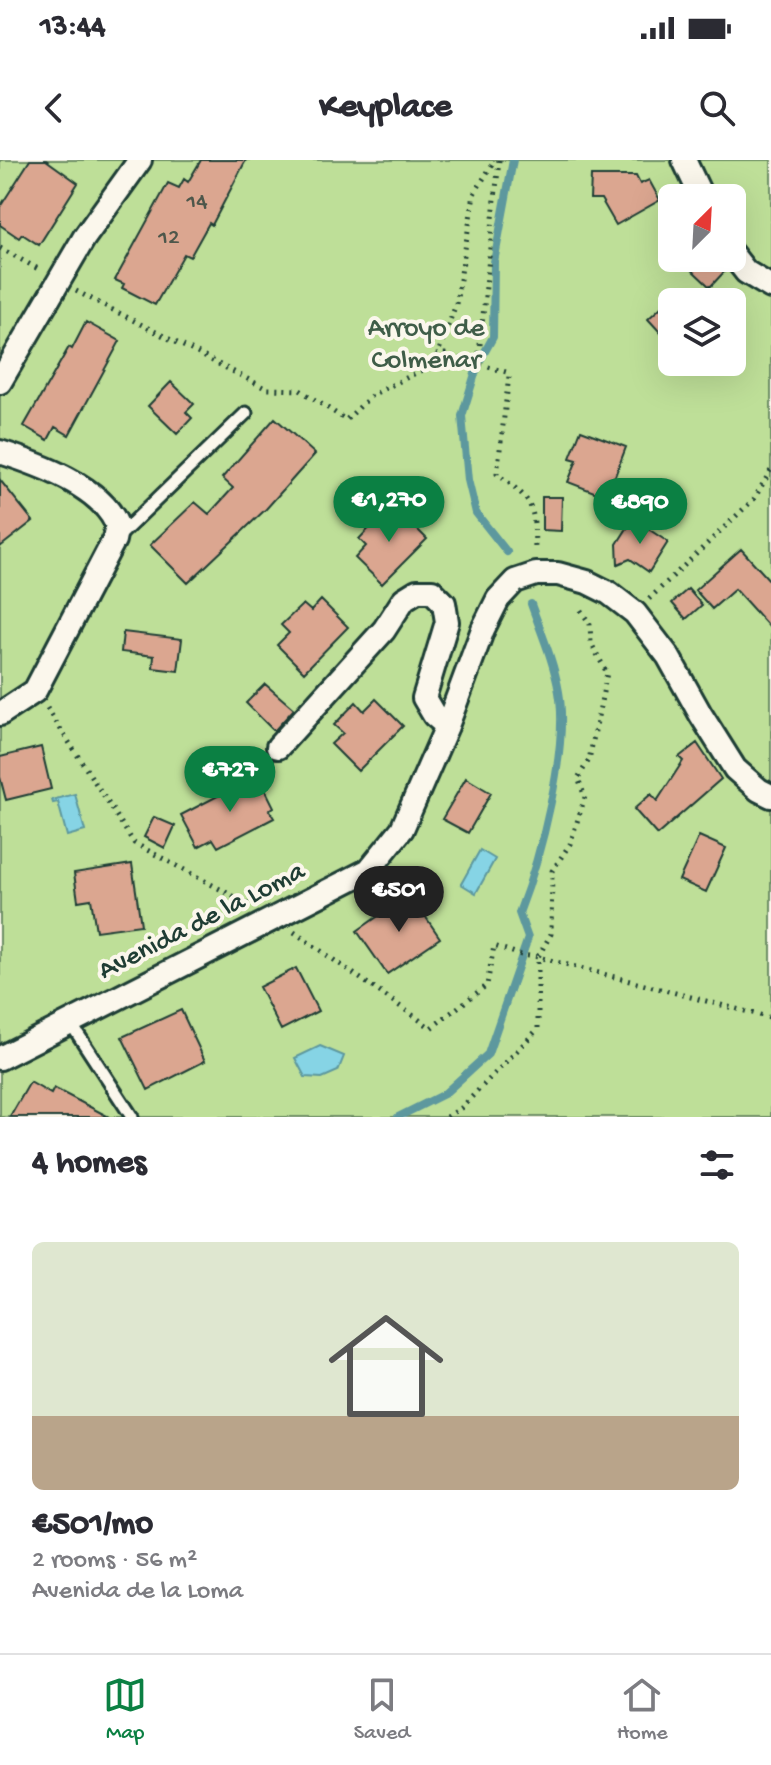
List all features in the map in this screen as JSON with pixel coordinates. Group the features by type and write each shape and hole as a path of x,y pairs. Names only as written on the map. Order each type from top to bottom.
{"street":[{"path":"0,382 84,238 140,160"},
{"path":"684,160 695,184"},
{"path":"746,272 771,287"},
{"path":"0,452 75,483 104,504 117,525 114,540 35,691 0,714"},
{"path":"547,574 587,582 609,593 635,613 668,656 735,769 759,790 771,796"},
{"name":"Avenida de la Loma","path":"0,1058 369,870 402,829 498,599 515,581 547,574"},
{"path":"278,747 384,630 404,599 417,591 432,591 444,603 447,622 424,698 434,715 447,726"}],"lane":[{"path":"114,540 246,413"},
{"path":"70,1022 132,1117"}],"path":[{"path":"0,248 267,389 300,390 346,420 372,395 434,364 456,304 474,194 497,160"},
{"path":"478,364 497,160"},
{"path":"436,355 445,354 506,372 509,376 497,474 525,495 534,511 547,574 590,624 591,643 607,673 589,760 578,778 585,797 570,844 552,871 551,934 538,957 538,1029 461,1108 447,1117"},
{"path":"635,613 754,499 771,470"},
{"path":"538,957 771,1018"}],"green space":[{"name":"Arroyo de Colmenar","path":"0,160 771,160 771,1117 0,1117"}],"water":[{"path":"75,794 85,831 67,836 58,802 53,803 52,800"},
{"path":"480,850 495,859 476,893 461,884"},
{"path":"320,1046 344,1056 338,1071 322,1078 305,1077 295,1058"}],"building":[{"path":"30,160 46,160 78,183 39,245 22,234 19,238 0,225 0,207"},
{"path":"201,160 246,160 212,225 209,223 190,257 184,254 155,305 122,288 124,284 115,280 168,183 179,188 184,179 188,182"},
{"path":"591,176 636,176 640,184 649,180 658,196 658,201 616,225 601,199 590,199"},
{"path":"694,272 724,272 710,287"},
{"path":"658,310 658,330 648,319"},
{"path":"86,322 120,341 69,435 55,427 48,440 24,426"},
{"path":"171,382 194,404 186,412 192,418 177,434 148,406"},
{"path":"275,418 315,454 266,509 188,583 150,545 195,502 209,514 233,488 222,478"},
{"path":"581,430 626,447 607,497 568,482 577,460 570,458"},
{"path":"0,480 33,521 0,547"},
{"path":"542,497 562,497 561,531 542,530"},
{"path":"392,504 427,539 382,584 355,558 366,546 359,539"},
{"path":"633,519 668,542 649,572 630,559 618,564 617,544"},
{"path":"741,549 771,582 771,629 735,589 712,609 695,590"},
{"path":"688,589 702,605 686,619 672,603"},
{"path":"321,600 348,627 304,672 277,645 289,633 281,625 303,604 311,611"},
{"path":"123,632 182,639 178,671 153,668 154,656 121,652"},
{"path":"265,684 294,709 274,731 246,703"},
{"path":"376,699 403,726 358,771 331,744 343,733 334,725 356,702 364,711"},
{"path":"697,743 721,779 657,835 634,809 651,794 657,801 683,761 679,757"},
{"path":"41,747 51,789 6,800 0,777 0,757"},
{"path":"258,775 274,807 269,810 274,818 218,847 213,839 198,847 181,815"},
{"path":"466,778 491,793 468,833 442,819"},
{"path":"154,817 175,826 165,848 144,837"},
{"path":"699,836 726,848 706,892 679,880"},
{"path":"132,864 141,925 96,931 91,899 78,901 74,873"},
{"path":"410,894 440,938 387,974 357,931"},
{"path":"296,968 318,1011 281,1030 259,987"},
{"path":"181,1010 205,1061 148,1090 122,1037"},
{"path":"30,1082 51,1094 54,1088 109,1117 10,1117"}],"waterway":[{"path":"507,552 476,513 468,480 462,416 478,364 493,337 494,262 513,160"},
{"path":"398,1117 444,1094 488,1054 528,938 519,913 536,864 551,804 561,716 554,670 531,604"}]}
